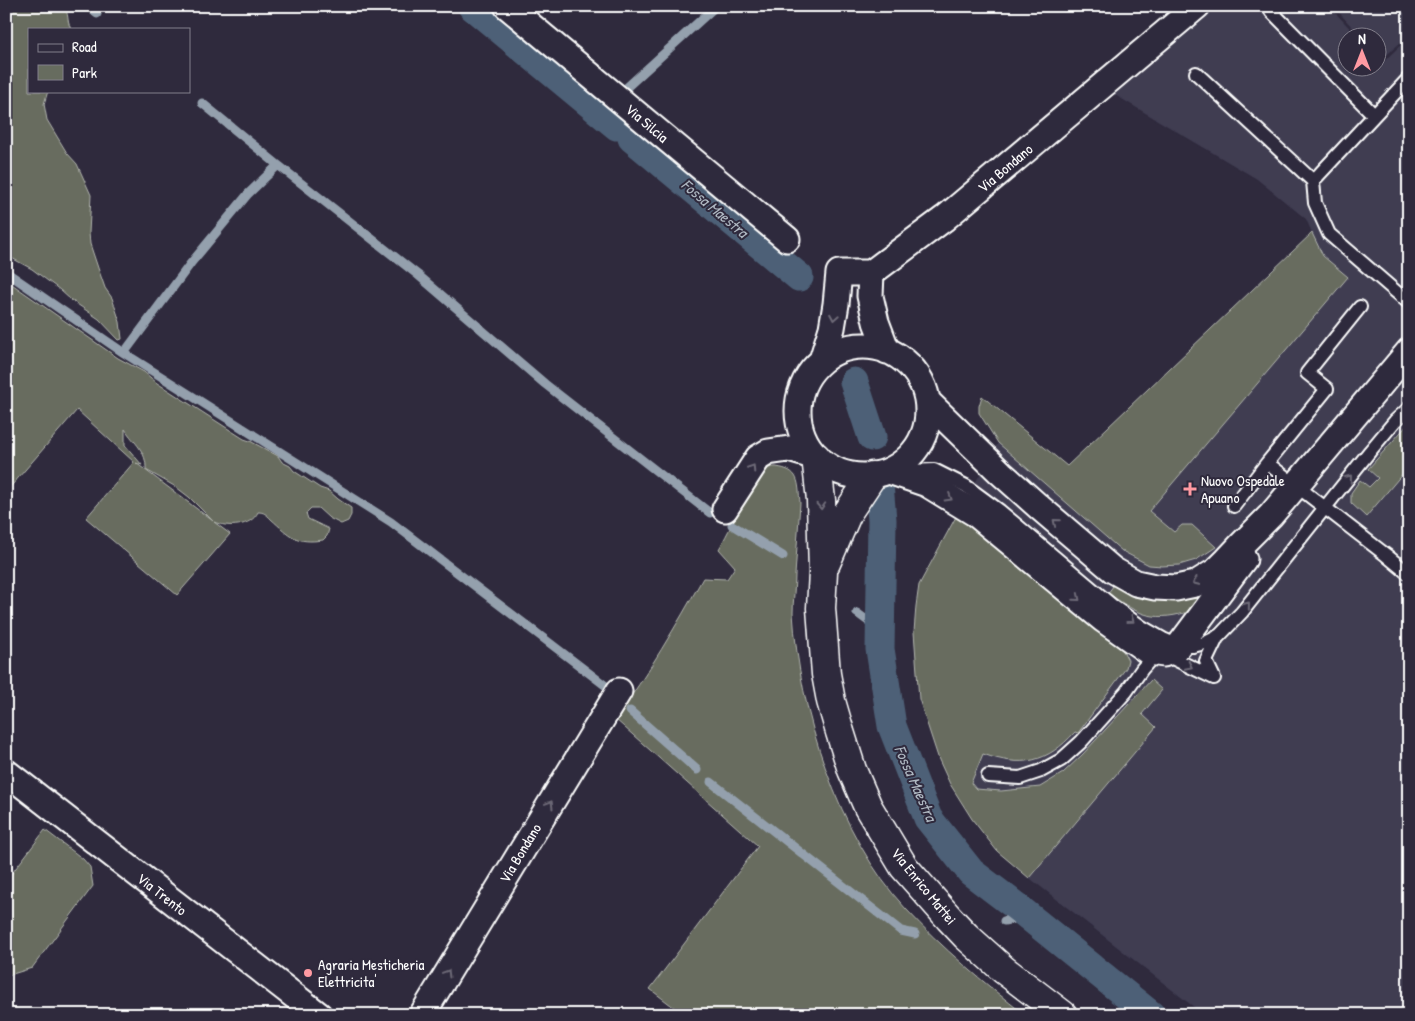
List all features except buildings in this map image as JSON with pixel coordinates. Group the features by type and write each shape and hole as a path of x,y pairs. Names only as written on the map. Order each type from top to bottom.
{"street":[{"name":"Via Silcia","path":"507,6 787,239"},
{"name":"Via Bondano","path":"871,273 945,218 1197,6"},
{"path":"822,360 832,328 839,273 871,273 870,296 876,322 887,351"},
{"path":"823,572 848,512 880,474 904,462 916,450 924,436 928,419 928,402 923,386 914,371 902,359 887,351 871,346 854,346 837,351 822,360 810,373 801,389 797,407 799,425 805,442 816,457 832,470 852,476 880,474 927,484 976,514 1104,620 1150,652 1167,651 1242,564 1271,515"},
{"path":"928,402 1001,473 1113,570 1136,583 1156,588 1176,588 1195,584 1216,571 1271,515 1409,351"},
{"path":"725,509 758,458 768,452 789,449 816,457"},
{"path":"816,457 821,500 823,572"},
{"name":"Via Enrico Mattei","path":"823,572 821,608 826,674 831,701 852,770 868,807 904,867 948,918 1004,970 1063,1015"},
{"name":"Via Bondano","path":"422,1015 619,691"},
{"name":"Via Trento","path":"6,772 319,1015"}],"lane":[{"path":"1271,11 1374,115"},
{"path":"1196,73 1313,181 1315,204 1329,234 1409,302"},
{"path":"1313,181 1409,78"},
{"path":"1234,506 1327,388 1307,373 1360,307"},
{"path":"1167,651 1214,678 1206,661 1219,636 1242,612 1395,421 1409,408"},
{"path":"1267,464 1409,574"},
{"path":"988,776 1020,778 1041,771 1061,760 1081,742 1126,692 1142,669 1167,651 1205,644 1219,636"}],"shaded area":[{"name":"Nuovo Ospedale Apuano","path":"1218,6 1329,6 1350,28 1338,28 1338,78 1388,78 1388,57 1409,37 1409,1015 1204,1015 997,851 972,819 950,784 939,760 919,699 914,632 919,585 998,443 979,413 982,396 1067,466 1312,233 1306,219 1257,179 1110,92"},
{"path":"1333,6 1409,6 1409,35 1388,54 1388,28 1353,28"}],"green space":[{"path":"6,6 63,6 71,28 28,28 28,92 48,92 44,104 47,120 67,153 77,164 91,195 90,244 105,288 112,298 120,322 122,339 119,340 99,319 71,300 32,269 6,255"},
{"path":"1312,233 1323,256 1348,277 1149,511 1174,532 1182,525 1192,525 1216,547 1196,560 1179,565 1149,565 1122,551 998,443 979,413 982,396 1067,466"},
{"path":"6,280 118,358 144,372 157,383 244,439 278,456 282,462 290,466 294,471 320,488 329,491 351,508 351,515 348,521 341,524 329,518 318,508 311,508 306,513 308,519 329,529 327,536 323,540 314,541 300,540 294,537 262,512 258,512 250,521 239,525 226,525 214,522 230,534 177,595 86,518 134,462 77,410 6,492","holes":["125,429 142,452 146,463 146,470 176,487 213,521 136,463 142,465 125,445"]},
{"path":"1409,423 1409,466 1366,517 1351,503 1351,493 1360,480 1369,487 1378,478 1368,469"},
{"path":"776,467 790,471 794,474 798,483 800,503 793,613 797,651 813,730 826,770 842,809 860,846 882,879 906,909 963,964 1025,1015 684,1015 650,989 758,846 615,719 661,650 703,578 727,579 735,567 719,549 756,482 769,468"},
{"path":"958,513 1123,651 1128,660 1126,668 1078,733 1075,732 1054,750 1033,760 1010,761 983,754 971,783 976,789 1001,791 1040,787 1063,773 1083,754 1151,680 1162,690 1142,714 1156,727 1029,878 997,851 972,819 950,784 939,760 919,699 914,632 919,585"},
{"path":"1116,582 1214,584 1203,601 1194,609 1182,614 1158,616 1141,613 1108,593"},
{"path":"45,830 83,859 90,867 93,886 32,968 6,976 6,881"}],"waterway":[{"path":"88,6 97,14"},
{"name":"Fossa Maestra","path":"472,6 617,126"},
{"path":"626,88 716,6"},
{"path":"202,103 418,275 545,384 710,513"},
{"name":"Fossa Maestra","path":"632,138 799,277"},
{"path":"124,353 191,263 248,194 278,165"},
{"path":"6,272 124,353 391,522 606,686"},
{"name":"Fossa Maestra","path":"854,382 872,437"},
{"name":"Fossa Maestra","path":"879,484 882,520 880,649 892,726 928,818 971,872 1151,1015"},
{"path":"732,525 783,556"},
{"path":"857,613 880,630"},
{"path":"630,711 697,770"},
{"path":"711,782 901,931 915,934"},
{"path":"1004,921 1028,916"}],"place":[{"name":"Nuovo Ospedale Apuano","path":"1190,489"},
{"name":"Agraria Mesticheria Elettricita'","path":"308,973"}]}
